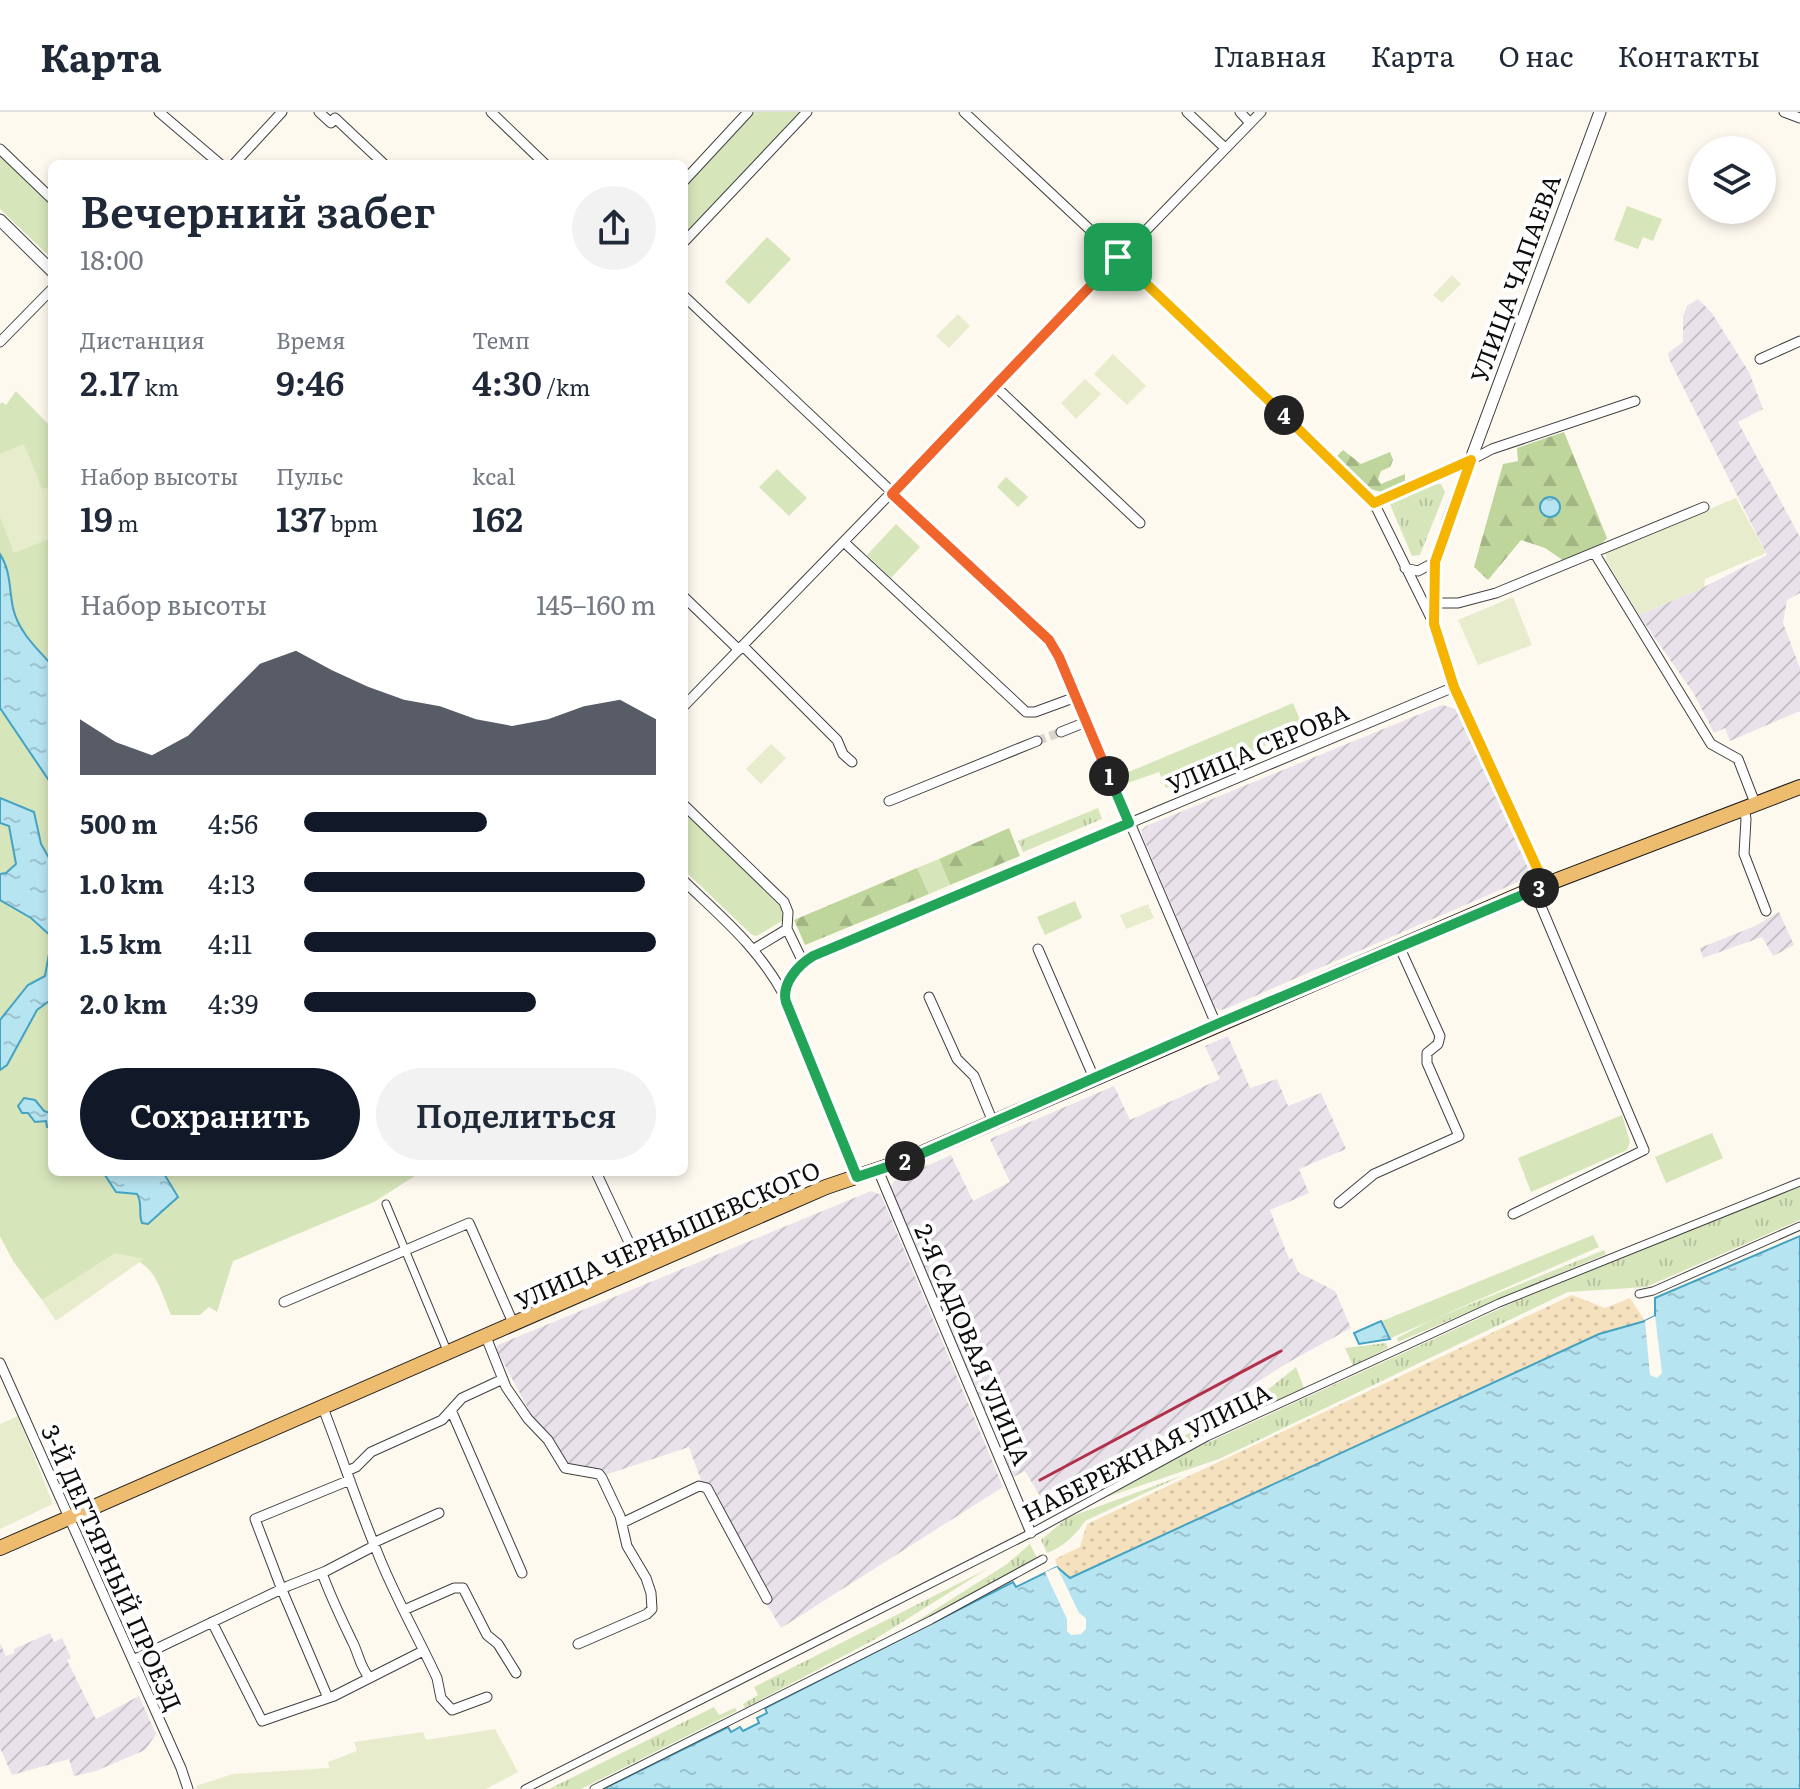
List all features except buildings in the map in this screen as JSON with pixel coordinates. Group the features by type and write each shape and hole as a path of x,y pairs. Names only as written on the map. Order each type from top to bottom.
{"main road":[{"name":"УЛИЦА ЧЕРНЫШЕВСКОГО","path":"0,1548 826,1187 878,1170 993,1122 1542,887 1800,787"}],"street":[{"path":"159,112 215,160"},
{"path":"238,160 282,112"},
{"path":"319,112 331,123 335,118 380,160"},
{"path":"491,112 541,160"},
{"path":"688,177 748,112"},
{"path":"688,238 807,112"},
{"path":"964,112 1374,503 1434,624"},
{"path":"1187,112 1225,148"},
{"path":"1240,112 1250,123"},
{"path":"688,702 1261,112"},
{"name":"УЛИЦА ЧАПАЕВА","path":"1542,887 1538,870 1454,687 1434,624 1435,562 1600,112"},
{"path":"1784,112 1800,118"},
{"path":"0,149 48,195"},
{"path":"0,220 48,267"},
{"path":"0,342 48,293"},
{"path":"688,300 1049,640 1216,1024"},
{"path":"1760,359 1800,341"},
{"path":"995,386 1140,523"},
{"path":"1374,503 1492,449 1635,401"},
{"path":"1434,603 1458,603 1496,593 1704,507"},
{"path":"845,543 1026,712 1035,712 1076,697"},
{"path":"1595,554 1711,744 1738,759 1749,805 1744,854 1766,911"},
{"path":"1405,568 1418,571 1435,562"},
{"path":"688,601 837,740 843,754 852,762"},
{"name":"УЛИЦА СЕРОВА","path":"803,962 1454,687"},
{"path":"1061,732 1086,722"},
{"path":"889,801 1037,741"},
{"path":"688,809 784,902 788,912 787,929 803,962 784,995"},
{"path":"688,885 764,960 784,995 857,1177"},
{"path":"1513,1214 1644,1150 1540,904 1542,887"},
{"path":"754,949 787,929"},
{"path":"1339,1203 1374,1174 1459,1136 1427,1063 1427,1053 1438,1044 1440,1036 1399,946"},
{"path":"1038,949 1094,1078"},
{"path":"929,997 957,1059 974,1076 993,1122"},
{"name":"2-Я САДОВАЯ УЛИЦА","path":"878,1170 1031,1533"},
{"path":"598,1176 641,1268"},
{"name":"НАБЕРЕЖНАЯ УЛИЦА","path":"525,1789 1031,1533 1207,1437 1565,1275 1800,1182"},
{"path":"386,1204 448,1353"},
{"path":"284,1302 469,1223 514,1325"},
{"path":"1639,1294 1653,1291 1800,1226"},
{"path":"486,1337 503,1379 565,1468 599,1474 602,1478 622,1523 627,1546 651,1593 652,1609 647,1614 578,1644"},
{"name":"3-Й ДЕГТЯРНЫЙ ПРОЕЗД","path":"0,1363 188,1789"},
{"path":"328,1698 255,1519 348,1475 371,1452 442,1420 462,1398 503,1379"},
{"path":"323,1408 351,1491 437,1678 441,1698 452,1710 487,1697"},
{"path":"451,1410 522,1573"},
{"path":"622,1523 699,1486 707,1488 767,1599"},
{"path":"133,1660 322,1573 439,1513"},
{"path":"594,1789 931,1620 1043,1559"},
{"path":"322,1573 361,1666 369,1677"},
{"path":"404,1610 454,1588 463,1588 487,1635 498,1644 516,1673"},
{"path":"212,1622 262,1721 365,1682 369,1677 423,1651"}],"shaded area":[{"path":"1698,299 1712,313 1749,372 1763,409 1738,422 1800,537 1800,593 1787,600 1783,623 1800,668 1800,711 1730,741 1725,728 1714,733 1694,694 1639,615 1767,555 1670,361 1668,353 1683,342 1683,316 1687,306"},
{"path":"1442,705 1456,709 1528,868 1525,879 1219,1010 1215,1007 1142,830"},
{"path":"1779,912 1794,945 1773,956 1762,937 1703,958 1700,948 1755,926"},
{"path":"1228,1036 1250,1088 1277,1079 1288,1106 1321,1093 1346,1149 1299,1169 1309,1193 1270,1210 1289,1259 1292,1258 1298,1272 1335,1291 1351,1328 1289,1362 1202,1417 1040,1496 1025,1471 1013,1477 1005,1457 1013,1453 992,1407 983,1411 891,1193 891,1186 895,1180 951,1155 973,1201 1010,1182 990,1139 1114,1086 1130,1120 1220,1079 1205,1046"},
{"path":"871,1191 881,1195 1003,1487 781,1628 766,1603 741,1543 713,1488 702,1483 689,1447 605,1475 568,1466 539,1429 496,1349 498,1345"},
{"path":"50,1633 54,1642 62,1638 71,1658 67,1660 96,1719 139,1696 156,1734 145,1750 96,1771 74,1776 69,1759 12,1775 0,1748 0,1643 6,1656 14,1653 14,1649"}],"green space":[{"path":"754,112 801,112 688,232 688,184"},
{"path":"0,155 48,201 48,255 0,209"},
{"path":"1627,206 1662,219 1653,241 1643,237 1638,249 1614,240"},
{"path":"767,237 791,259 749,304 725,282"},
{"path":"1452,275 1461,284 1442,303 1433,295"},
{"path":"958,314 970,326 949,348 936,336"},
{"path":"1113,354 1146,386 1127,405 1094,374"},
{"path":"1085,379 1101,394 1076,419 1061,403"},
{"path":"16,391 48,424 48,1176 415,1176 374,1202 233,1261 217,1312 209,1307 200,1315 171,1315 158,1283 147,1268 129,1257 116,1254 42,1300 13,1261 0,1236 0,404 6,405"},
{"path":"1564,432 1607,538 1598,548 1564,561 1545,548 1521,540 1488,580 1474,567 1503,464 1518,461 1517,448"},
{"path":"24,444 42,489 48,487 48,540 14,553 0,517 0,454"},
{"path":"1343,450 1361,464 1390,452 1393,460 1390,467 1381,471 1378,479 1381,484 1405,474 1405,482 1385,492 1367,487 1335,458"},
{"path":"777,469 807,498 789,516 759,487"},
{"path":"1006,477 1028,497 1018,507 997,487"},
{"path":"1441,484 1445,492 1420,555 1412,556 1389,502"},
{"path":"1736,498 1766,553 1705,579 1704,587 1639,615 1606,560 1606,552"},
{"path":"896,524 920,547 891,578 867,555"},
{"path":"1513,597 1532,645 1478,665 1458,620"},
{"path":"1293,703 1304,729 1166,788 1159,772 1128,783 1124,774"},
{"path":"771,744 786,758 761,784 746,769"},
{"path":"1098,808 1102,819 1023,852 1018,841"},
{"path":"688,816 780,906 785,919 757,936 752,935 688,874"},
{"path":"1009,828 1020,856 950,885 939,859"},
{"path":"939,859 950,885 929,894 917,868"},
{"path":"917,868 929,894 805,945 794,920"},
{"path":"1075,901 1082,918 1045,935 1037,917"},
{"path":"1148,904 1154,918 1126,929 1120,915"},
{"path":"1622,1115 1630,1142 1627,1150 1531,1192 1518,1158"},
{"path":"1712,1133 1723,1158 1666,1183 1655,1157"},
{"path":"1800,1186 1800,1220 1646,1287 1568,1292 1219,1459 1086,1504 1196,1448 1567,1278"},
{"path":"1593,1235 1599,1247 1391,1338 1382,1321"},
{"path":"1604,1250 1606,1254 1398,1342 1397,1338 1434,1319"},
{"path":"115,1253 144,1259 56,1321 42,1300"},
{"path":"1386,1343 1388,1348 1353,1366 1345,1348"},
{"path":"1296,1367 1304,1388 1208,1431 1091,1493 1098,1483 1200,1427 1238,1400 1270,1388"},
{"path":"18,1416 53,1504 0,1529 0,1424"},
{"path":"1184,1475 1085,1521 1069,1540 1047,1553 1041,1540 1067,1518"},
{"path":"1030,1544 1037,1558 898,1633 1007,1564"},
{"path":"987,1569 872,1641 745,1708 743,1704 758,1695 754,1687"},
{"path":"714,1707 719,1715 735,1708 737,1711 581,1789 549,1789"},
{"path":"495,1729 518,1772 486,1789 197,1789 196,1786 233,1774 329,1768 328,1762 357,1751 354,1742 423,1732 426,1740"}],"sand":[{"path":"1572,1295 1605,1308 1630,1298 1645,1321 1599,1334 1070,1578 1057,1567 1055,1559 1080,1547 1087,1524"}],"water":[{"path":"1546,497 1554,497 1560,507 1554,517 1546,517 1540,511 1540,503"},
{"path":"0,554 19,624 48,660 48,779 0,708"},
{"path":"0,798 34,812 41,844 48,856 48,933 31,918 0,900 0,874 16,864 9,826 0,823"},
{"path":"48,959 48,1002 37,1010 7,1065 0,1070 0,1020 28,985 45,976"},
{"path":"24,1098 35,1100 48,1112 48,1127 46,1121 35,1122 18,1106"},
{"path":"106,1176 165,1176 178,1197 148,1224 142,1223 137,1194 116,1192"},
{"path":"1800,1236 1800,1789 603,1789 728,1727 731,1732 740,1727 743,1731 759,1723 757,1718 767,1713 765,1708 1013,1582 1016,1587 1057,1567 1070,1578 1599,1334 1645,1321 1655,1316 1655,1298"},
{"path":"1381,1321 1390,1339 1359,1344 1354,1333"}],"pier":[{"path":"1655,1316 1662,1373 1657,1378 1650,1375 1645,1321"},
{"path":"1057,1567 1079,1613 1086,1618 1086,1629 1081,1634 1071,1635 1067,1631 1067,1619 1045,1572"}],"tunnel":[{"path":"1037,741 1061,732"}],"railway":[{"path":"1040,1480 1281,1351"}],"route":[{"path":"1118,257 1374,503 1471,460 1435,562 1434,624 1454,687 1538,870 1542,887 906,1160 857,1177 786,1002 784,995 793,975 803,962 813,956 1129,823 1049,640 892,494 1118,257"}]}
